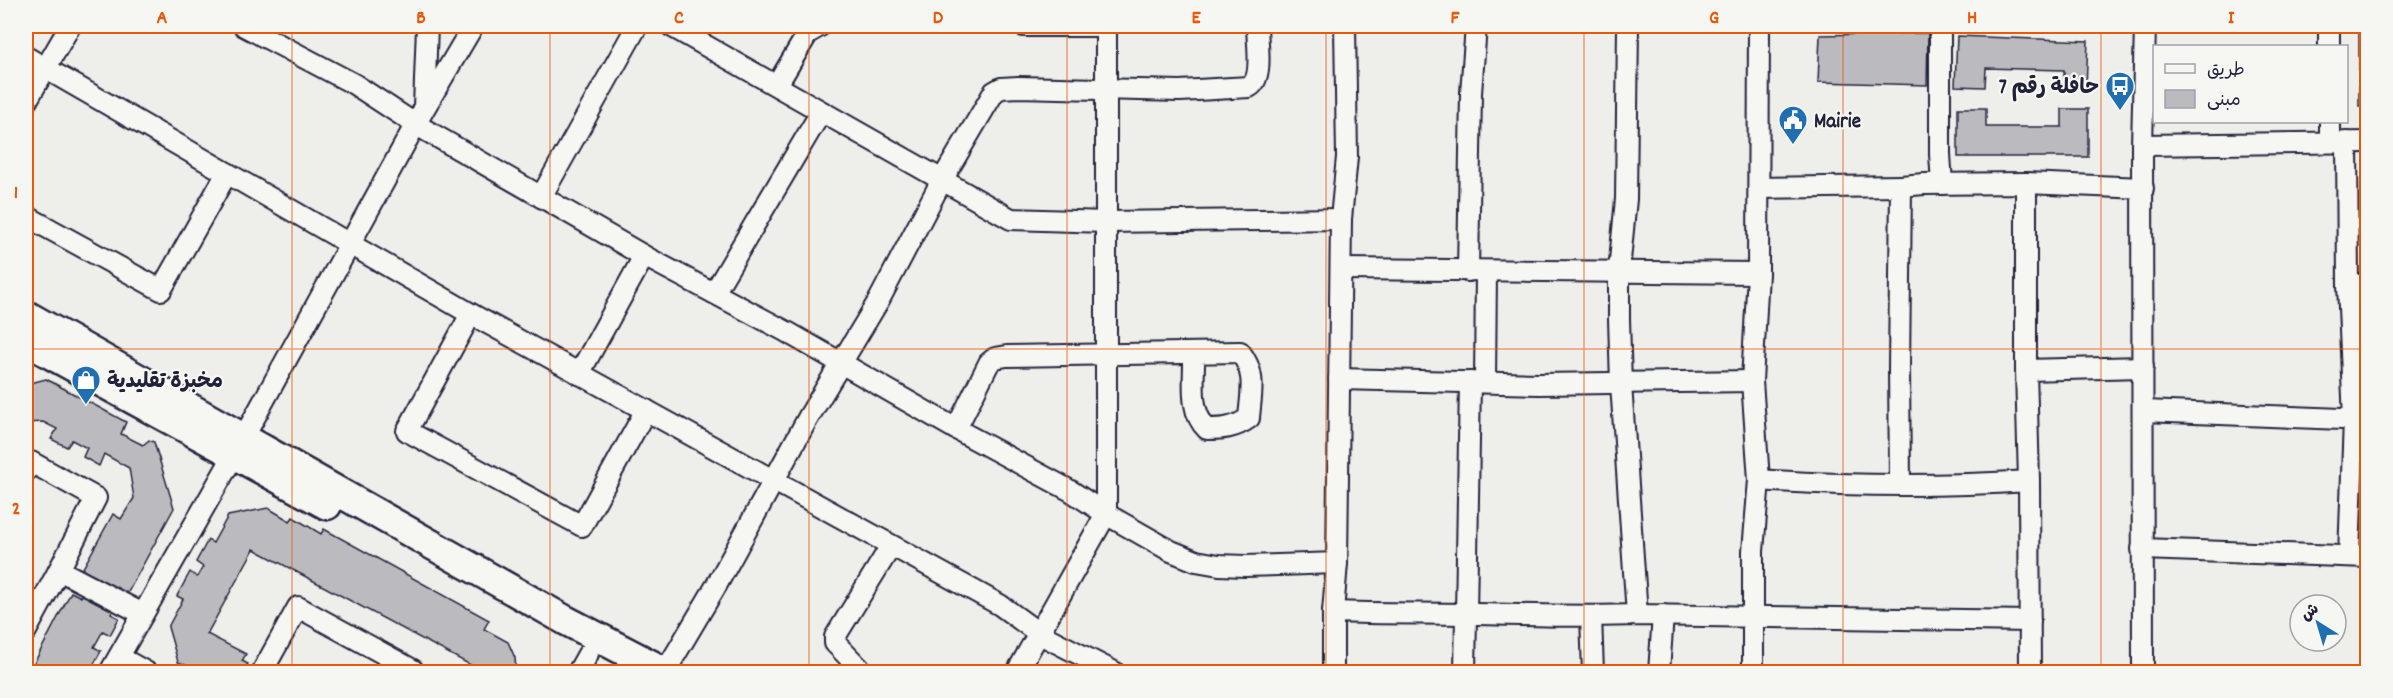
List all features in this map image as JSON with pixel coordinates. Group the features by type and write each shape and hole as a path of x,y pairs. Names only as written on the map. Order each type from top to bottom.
{"main road":[{"path":"26,315 354,518 491,595 583,663 623,672"},
{"path":"31,350 239,446 665,672"}],"street":[{"path":"26,102 70,26"},
{"path":"244,26 267,31 354,84 419,116 541,197 644,256 841,362 1171,550 1196,561 1245,566 1338,562"},
{"path":"419,116 427,26"},
{"path":"146,672 115,665 239,446 419,116 473,26"},
{"path":"541,197 636,26"},
{"path":"671,26 1011,219 1106,222 1341,219"},
{"path":"777,85 808,33 820,26"},
{"path":"1024,26 1102,26"},
{"path":"1017,672 1106,514 1107,26"},
{"path":"665,672 716,586 773,480 879,300 942,180 994,92 1001,88 1018,87 1180,92 1249,87 1255,84 1258,75 1257,26"},
{"path":"1333,672 1333,612 1338,562 1341,219 1347,157 1345,26"},
{"path":"1465,672 1465,614 1477,382 1477,271 1471,93 1476,26"},
{"path":"1628,26 1626,199 1619,271 1621,384 1637,615"},
{"path":"1752,672 1753,550 1759,480 1752,381 1758,273 1759,26"},
{"path":"1940,26 1942,184"},
{"path":"2143,672 2142,145 2145,26"},
{"path":"2329,26 2329,45"},
{"path":"26,57 471,314 1000,605 1040,634 1114,672"},
{"path":"714,293 821,112"},
{"path":"2142,549 2358,556 2360,420 2358,285 2338,142 2330,123"},
{"path":"2142,145 2367,142"},
{"path":"26,216 161,290 227,173"},
{"path":"1759,188 2026,183 2143,188"},
{"path":"2026,183 2026,370 2030,481 2031,672"},
{"path":"1900,484 1901,186"},
{"path":"579,374 644,256"},
{"path":"1341,268 1758,273"},
{"path":"471,314 407,431 582,526 646,410"},
{"path":"956,429 981,376 988,363 994,358 1194,353"},
{"path":"2026,370 2143,367"},
{"path":"1339,379 1539,384 1752,381"},
{"path":"2144,411 2360,420"},
{"path":"26,471 31,462 96,498 26,631"},
{"path":"1759,480 1900,484 1984,484 2030,481"},
{"path":"863,672 835,643 835,637 891,546"},
{"path":"59,570 143,614"},
{"path":"262,672 298,607 412,670 411,672"},
{"path":"1333,612 1420,615 1663,615 2030,621"},
{"path":"1659,672 1663,615"},
{"path":"1591,616 1593,672"}],"building":[{"path":"1928,33 1927,85 1818,82 1820,35"},
{"path":"2359,34 2368,34 2368,106 2359,106"},
{"path":"1957,36 2088,41 2086,88 2064,87 2064,70 1986,68 1985,87 1955,86"},
{"path":"1958,108 1986,108 1986,127 2062,127 2062,109 2088,109 2088,157 1958,157"},
{"path":"46,379 126,422 121,434 143,445 149,440 154,442 174,508 127,594 82,570 113,514 121,519 134,498 129,468 104,454 99,466 83,457 87,448 72,440 67,447 51,439 57,429 43,422 26,423 26,384"},
{"path":"268,508 290,521 293,517 321,534 324,529 489,620 484,629 508,642 515,658 516,672 476,672 478,669 254,549 207,634 246,654 242,661 248,664 243,672 201,672 178,662 168,627 183,599 177,596 190,572 197,577 203,567 196,562 208,540 213,543 228,516"},
{"path":"71,592 81,597 83,593 114,609 111,614 119,618 110,635 103,631 94,647 101,651 91,669 81,664 77,672 26,672 30,671"}],"place":[{"name":"حافلة رقم 7","path":"2120,112"},
{"name":"Mairie","path":"1793,146"},
{"name":"مخبزة تقليدية","path":"86,406"}]}
